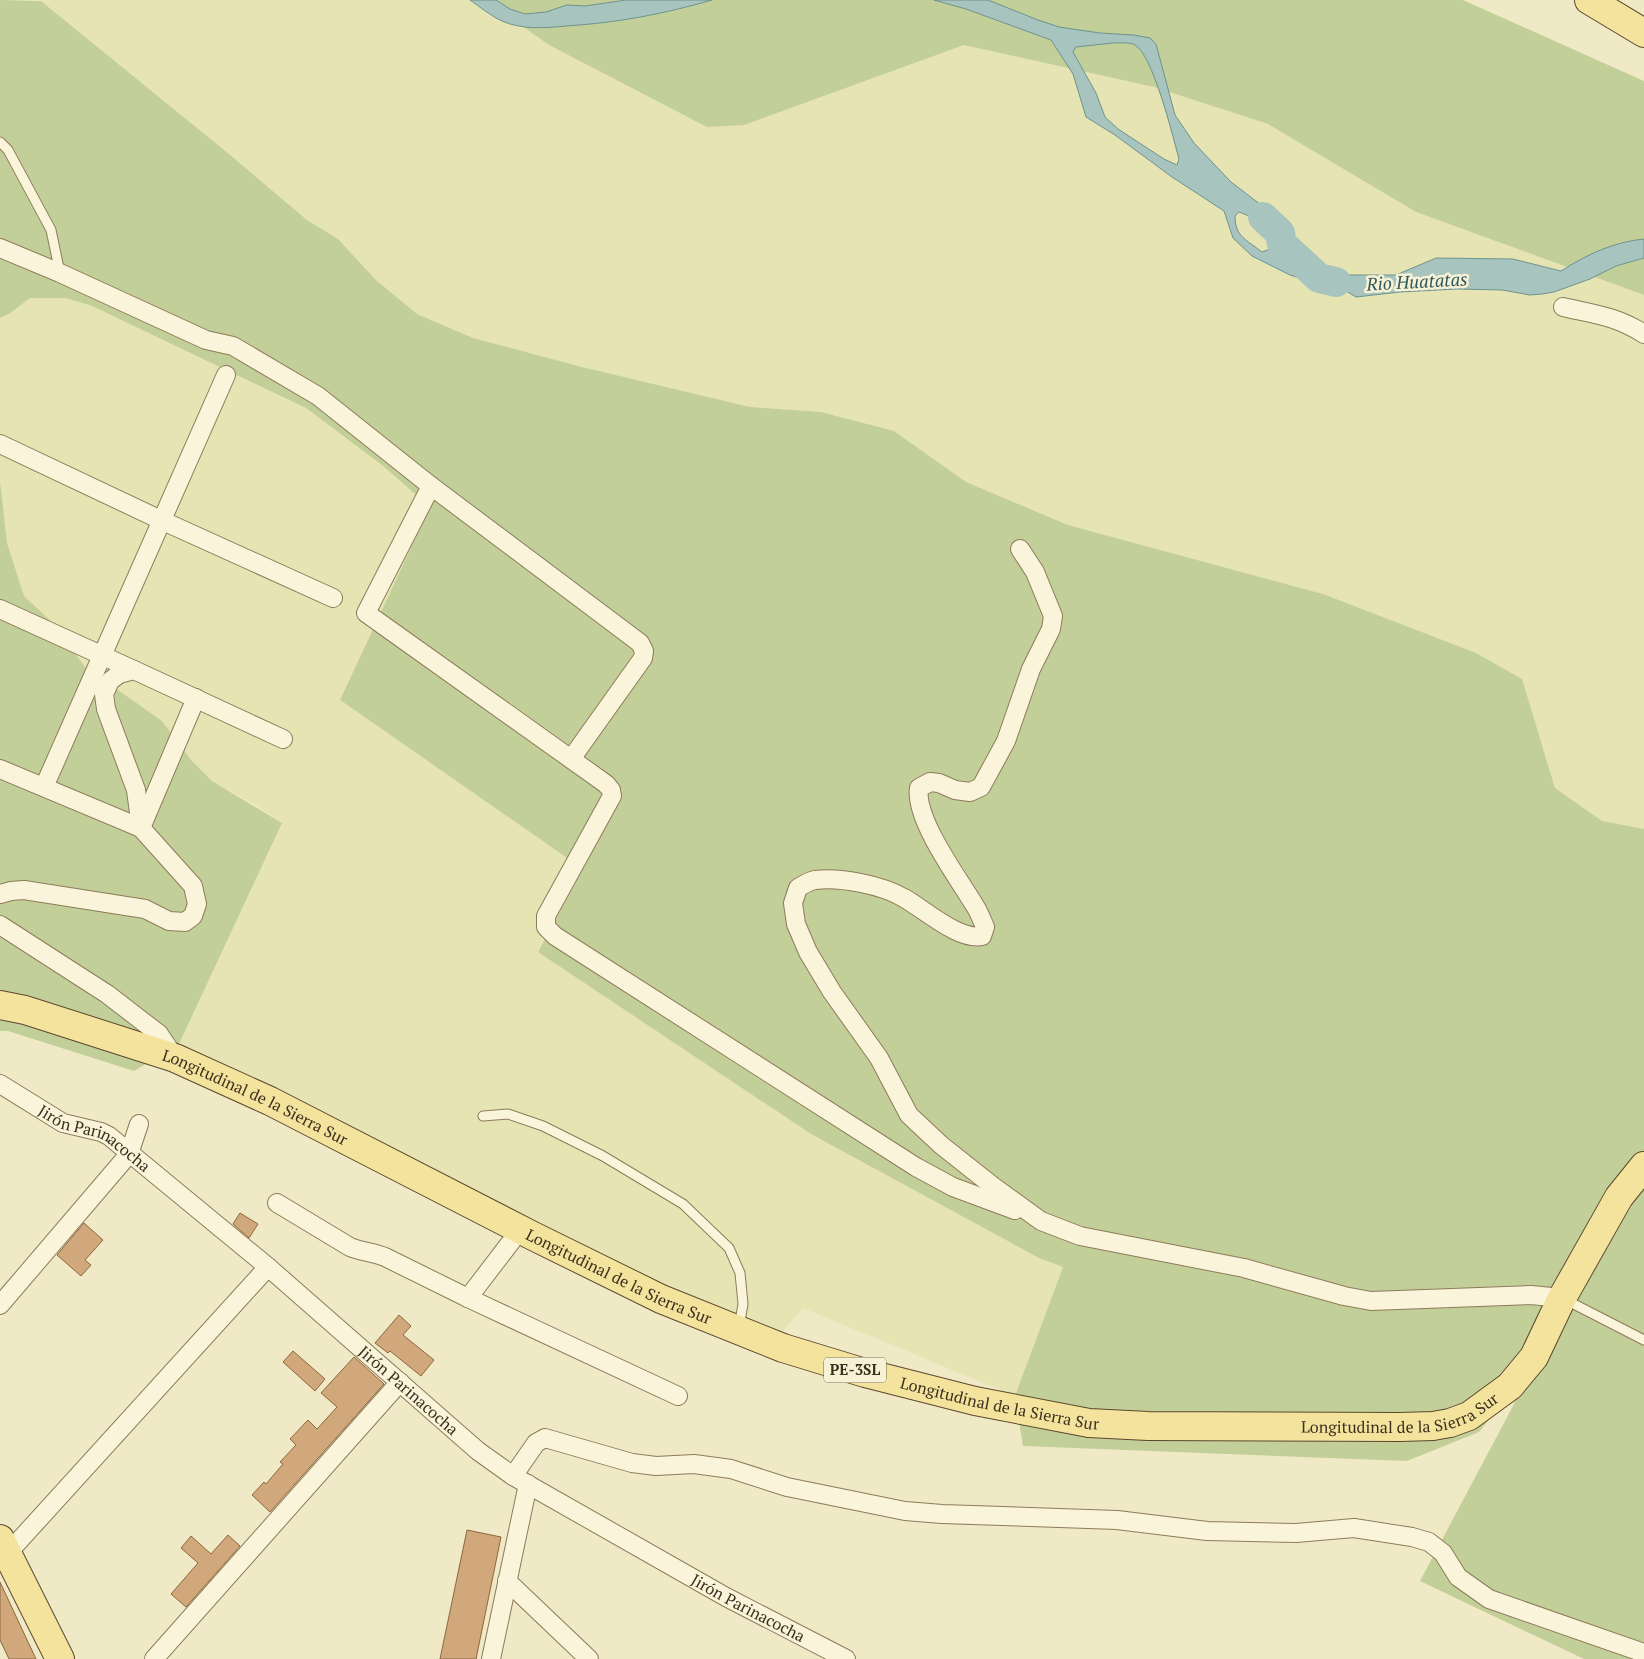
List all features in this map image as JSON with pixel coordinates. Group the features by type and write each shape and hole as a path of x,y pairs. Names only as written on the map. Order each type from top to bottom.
{"main road":[{"path":"1589,0 1644,33"},
{"name":"Longitudinal de la Sierra Sur","path":"0,1005 25,1010 174,1058 270,1101 520,1230 661,1299 783,1348 917,1388 985,1403 1089,1422 1148,1426 1433,1426 1450,1423 1470,1416 1510,1386 1534,1357 1562,1298 1619,1197 1644,1166"},
{"path":"4,1546 60,1659"}],"street":[{"path":"0,248 60,273 206,340 233,346 318,396 431,486 640,643 644,651 643,658 571,759"},
{"path":"1562,307 1614,318 1644,334"},
{"path":"44,787 226,375"},
{"path":"0,444 333,598"},
{"path":"431,486 366,613 606,784 611,790 612,796 546,916 546,927 555,936 916,1167 954,1187 1080,1236 1244,1268 1344,1296 1371,1301 1531,1295 1562,1298"},
{"path":"1020,549 1035,572 1053,616 1051,630 1031,668 1006,740 981,787 970,792 955,790 930,782 919,788 918,798 924,816 947,864 976,907 985,927 982,936 974,938 955,930 903,897 871,886 836,879 813,880 798,888 793,903 796,924 808,952 832,992 879,1058 909,1115 941,1145 1036,1218"},
{"path":"0,609 283,739"},
{"path":"134,670 119,674 110,681 104,694 106,709 136,790 141,828"},
{"path":"141,828 196,698"},
{"path":"0,769 141,828 193,886 197,904 193,916 184,922 169,921 145,909 70,897 24,890 2,892 0,894"},
{"path":"0,925 114,1000 159,1034 174,1058"},
{"name":"Jirón Parinacocha","path":"0,1084 63,1123 109,1136 268,1267 478,1451 512,1476 726,1597 846,1659"},
{"path":"0,1305 129,1154 139,1124"},
{"path":"277,1203 350,1247 385,1257 678,1396"},
{"path":"468,1298 520,1230"},
{"path":"4,1546 268,1267"},
{"path":"154,1659 400,1382"},
{"path":"512,1476 536,1443 545,1438 632,1463 656,1466 694,1464 731,1469 787,1487 905,1511 1116,1520 1207,1530 1296,1533 1354,1528 1381,1531 1429,1542 1443,1554 1458,1577 1489,1599 1644,1653"},
{"path":"491,1659 528,1484"},
{"path":"507,1581 589,1659"}],"lane":[{"path":"0,142 8,150 51,230 60,273"},
{"path":"483,1116 508,1114 543,1126 603,1156 683,1204 729,1248 740,1274 743,1304 738,1330"},
{"path":"1562,1298 1644,1340"}],"shaded area":[{"path":"40,0 494,0 744,125 964,45 1154,87 1268,124 1416,212 1644,295 1644,829 1602,821 1555,788 1543,746 1323,594 1068,525 966,482 894,431 821,412 750,407 582,367 473,338 417,314 376,280 338,239 307,220"},
{"path":"30,298 66,298 92,306 306,408 382,465 431,507 340,700 584,869 538,951 1039,1258 1063,1267 1015,1396 803,1308 767,1349 196,1061 179,1044 282,823 259,807 212,781 192,761 162,721 84,666 56,626 24,596 7,543 0,481 0,318 9,314"}],"green space":[{"path":"0,0 41,1 307,220 338,239 376,280 417,314 473,338 582,367 750,407 821,412 894,431 966,482 1068,525 1323,594 1476,653 1522,679 1555,788 1602,821 1644,829 1644,1659 1584,1659 1420,1581 1513,1406 1526,1375 1479,1432 1407,1461 1023,1446 1015,1396 1063,1267 1039,1258 811,1134 538,952 583,869 340,700 430,507 382,465 306,408 92,306 66,298 30,298 9,314 0,318"},
{"path":"494,0 1463,0 1644,81 1644,295 1416,212 1268,124 1154,87 964,45 744,125 707,127 549,45 501,11"},
{"path":"0,481 7,543 24,596 56,626 84,666 162,721 192,761 212,781 282,823 179,1044 134,1071 8,1031 0,1031"}],"water":[{"path":"470,0 496,0 510,9 525,14 546,12 567,5 585,6 626,0 712,0 658,14 622,20 542,28 517,26 502,21"},
{"path":"934,0 988,0 1059,27 1150,38 1156,44 1175,115 1194,143 1231,182 1286,224 1293,234 1284,251 1288,256 1311,266 1344,275 1396,275 1436,258 1513,259 1561,271 1600,250 1621,243 1644,239 1644,258 1616,266 1590,279 1554,292 1530,295 1502,290 1457,289 1400,292 1356,297 1346,291 1333,289 1290,275 1252,256 1233,238 1224,211 1086,117 1073,74 1051,40 966,9","holes":["1113,43 1135,45 1149,64 1162,98 1172,133 1179,159 1177,165 1164,159 1118,129 1105,117 1096,93 1073,52 1076,47","1239,212 1265,222 1271,229 1270,249 1262,252 1243,237 1237,229 1236,223 1235,216"]}],"building":[{"path":"240,1213 258,1224 249,1238 233,1224"},
{"path":"84,1223 103,1240 85,1260 91,1265 81,1276 57,1255"},
{"path":"399,1315 411,1326 403,1335 434,1360 421,1376 390,1351 388,1353 375,1343"},
{"path":"293,1351 325,1379 315,1391 283,1362"},
{"path":"354,1357 384,1384 270,1512 252,1495 264,1482 266,1484 283,1464 280,1462 296,1445 290,1439 308,1420 317,1429 337,1407 321,1393"},
{"path":"467,1530 501,1537 476,1659 440,1659"},
{"path":"228,1535 240,1546 186,1607 171,1594 198,1563 181,1548 191,1536 211,1554"},
{"path":"0,1582 36,1659 9,1659 0,1640"}],"waterway":[{"name":"Rio Huatatas","path":"1263,217 1280,233 1282,244 1319,278 1336,282"}]}
